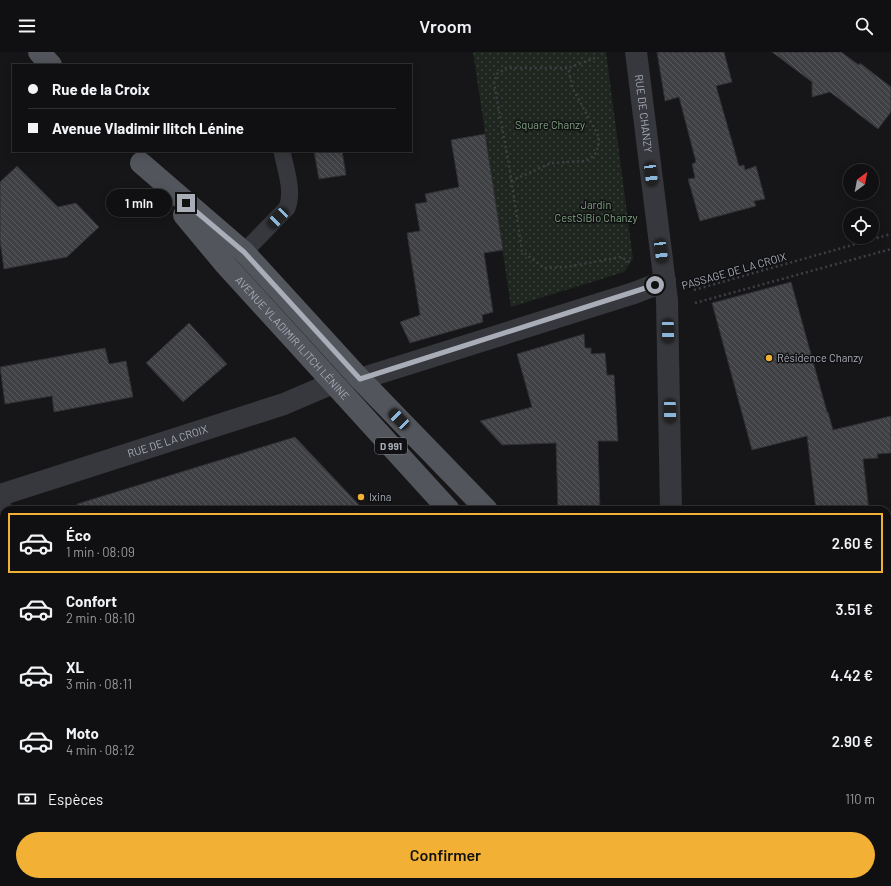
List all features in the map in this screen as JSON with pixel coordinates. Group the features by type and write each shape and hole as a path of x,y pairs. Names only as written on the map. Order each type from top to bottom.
{"main road":[{"path":"39,52 50,64"},
{"name":"AVENUE VLADIMIR ILITCH LÉNINE","path":"135,157 244,252 360,379 483,506"},
{"name":"AVENUE VLADIMIR ILITCH LÉNINE","path":"135,157 224,263 445,506"}],"street":[{"name":"RUE DE CHANZY","path":"636,52 666,291 671,506"},
{"path":"360,379 634,293 666,291"},
{"name":"RUE DE LA CROIX","path":"0,495 284,404 333,383"}],"lane":[{"path":"244,252 287,208 290,195 282,152"}],"path":[{"path":"595,58 568,68 506,68 497,74 494,83 522,251 544,268 566,267 621,257 666,291"},
{"path":"511,181 551,163 586,161 594,156 598,148 599,137 573,89 568,68"},
{"name":"PASSAGE DE LA CROIX","path":"666,291 682,294 891,234"},
{"name":"PASSAGE DE LA CROIX","path":"666,291 686,305 891,249"}],"green space":[{"name":"Square Chanzy","path":"473,52 606,52 633,259 624,272 511,307"}],"building":[{"path":"657,52 724,52 732,82 716,86 739,166 744,165 745,170 756,166 765,199 754,201 756,206 700,221 688,179 695,178 692,164 696,162 679,97 665,101"},
{"path":"772,52 841,52 859,65 860,63 891,87 891,112 878,129 830,92 812,97 812,82"},
{"path":"485,134 503,250 484,253 493,312 482,315 483,322 410,343 400,322 420,315 407,233 420,231 415,204 427,202 425,194 459,187 451,140"},
{"path":"314,152 342,152 346,175 319,179"},
{"path":"17,166 58,207 76,203 99,227 67,257 4,269 0,241 0,182"},
{"name":"Résidence Chanzy","path":"791,282 833,430 891,416 891,453 877,454 878,458 863,459 869,506 816,506 807,436 752,450 712,303"},
{"path":"189,323 227,364 183,402 146,363"},
{"path":"584,334 585,348 591,348 591,354 605,353 607,375 614,375 618,441 598,441 600,506 558,506 556,443 502,445 480,421 532,407 517,354"},
{"path":"105,348 109,364 126,361 133,397 54,412 52,396 5,404 0,367"},
{"path":"295,437 360,506 77,506 77,504"}],"place":[{"name":"Résidence Chanzy","path":"769,358"},
{"name":"Ixina","path":"361,497"}],"route":[{"path":"186,203 244,252 360,379 634,293 655,285"}],"park label":[{"name":"Jardin CestSiBio Chanzy","path":"596,211"}]}
